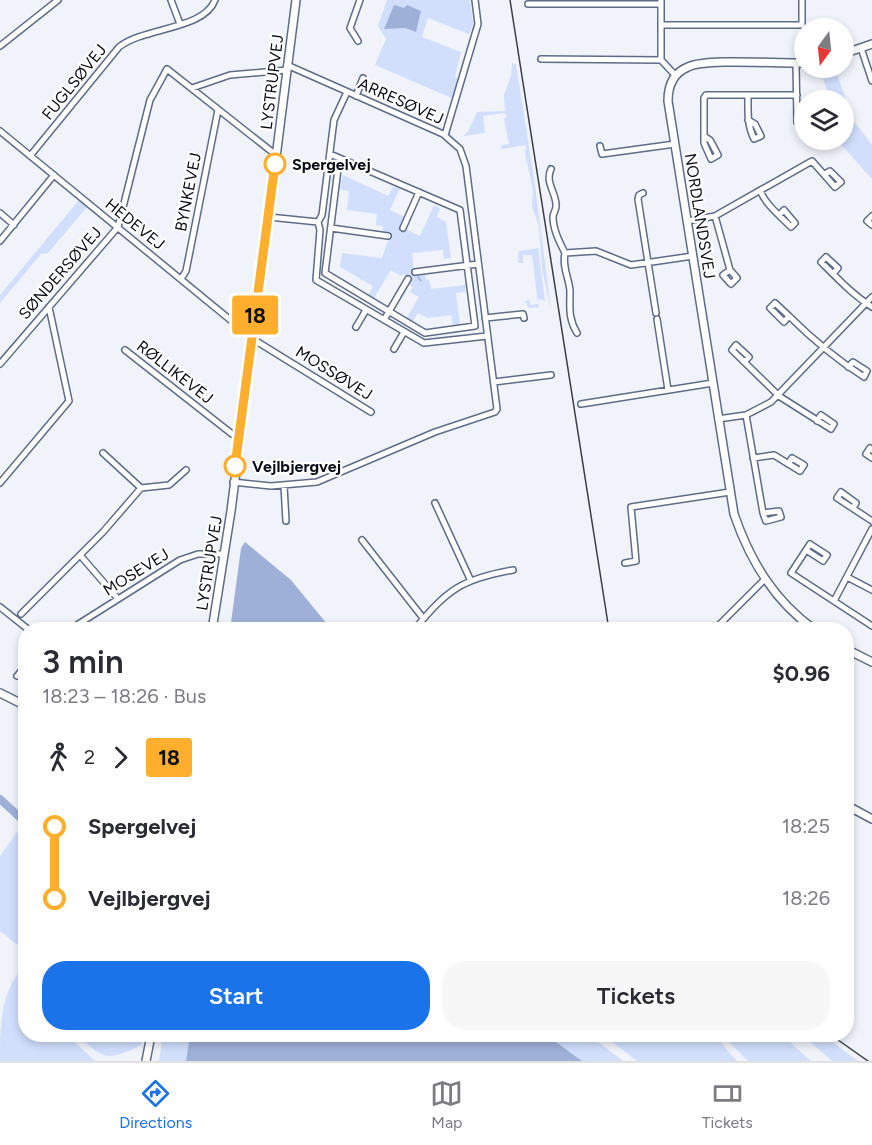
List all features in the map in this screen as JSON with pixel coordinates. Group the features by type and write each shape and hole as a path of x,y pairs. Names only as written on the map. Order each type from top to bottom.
{"street":[{"path":"0,46 58,0"},
{"path":"171,0 180,24"},
{"name":"FUGLSØVEJ","path":"30,156 119,47 136,37 203,16 215,0"},
{"name":"LYSTRUPVEJ","path":"213,622 269,217 296,0"},
{"path":"358,41 350,28 360,0"},
{"path":"445,135 478,24 475,0"},
{"path":"661,25 802,26 802,0"},
{"path":"528,4 662,2 661,60 675,75 687,67 701,64 794,63"},
{"path":"854,50 872,44"},
{"path":"861,48 872,81"},
{"path":"541,59 661,60"},
{"path":"192,88 240,74 287,68"},
{"name":"ARRESØVEJ","path":"287,68 445,135 459,147 465,162 494,382"},
{"path":"118,227 150,100 167,69 276,155"},
{"name":"NORDLANDSVEJ","path":"675,75 668,94 730,492 747,548 765,579 788,608 805,622"},
{"path":"356,96 363,78"},
{"path":"347,92 334,120 325,191 318,222 320,230 315,280 426,343 487,336"},
{"path":"704,136 705,95 794,95"},
{"path":"748,96 748,120"},
{"name":"BYNKEVEJ","path":"181,279 186,271 218,110"},
{"name":"HEDEVEJ","path":"0,131 252,338"},
{"path":"600,146 602,154 675,144"},
{"path":"330,154 460,210 475,326 425,333 325,273 339,161"},
{"path":"687,221 715,216 812,160 825,174"},
{"path":"551,169 548,176 549,183 554,190 557,208 553,216 559,241 565,253 564,267 570,291 568,305 577,333"},
{"path":"0,241 54,175"},
{"path":"760,190 779,214"},
{"path":"325,191 335,192"},
{"path":"403,228 419,192"},
{"path":"644,193 638,198 668,390"},
{"path":"0,213 14,225"},
{"path":"715,216 730,270"},
{"path":"872,216 867,220 872,225"},
{"path":"269,217 318,222"},
{"name":"SØNDERSØVEJ","path":"0,364 118,227"},
{"path":"331,228 388,236"},
{"path":"565,253 590,250 625,265 693,256"},
{"path":"317,252 328,254"},
{"path":"415,272 478,264"},
{"path":"833,274 869,305"},
{"path":"384,320 408,279"},
{"path":"718,419 746,415 762,408 869,305 872,297"},
{"path":"647,306 654,305"},
{"path":"0,483 69,401 49,306"},
{"path":"356,327 366,310"},
{"path":"485,318 523,314 524,318"},
{"path":"789,316 822,349 848,367"},
{"path":"658,330 666,329"},
{"path":"450,330 452,340"},
{"path":"394,350 404,332"},
{"name":"MOSSØVEJ","path":"252,338 371,412"},
{"name":"RØLLIKEVEJ","path":"125,350 232,435 239,436"},
{"path":"744,362 778,394 817,421"},
{"path":"233,482 284,486 332,477 435,432 495,412 494,382 551,375"},
{"path":"581,404 713,383"},
{"path":"746,415 764,513"},
{"path":"872,450 870,448 866,454 872,458"},
{"path":"103,453 141,488"},
{"path":"753,458 774,455 788,464"},
{"path":"21,614 80,555 141,488 170,485 186,470"},
{"path":"284,486 286,521"},
{"path":"625,562 636,561 631,507 730,492"},
{"path":"435,503 470,579"},
{"path":"853,508 872,521"},
{"path":"834,601 872,529"},
{"path":"362,540 423,618"},
{"path":"806,550 791,573 872,626"},
{"name":"MOSEVEJ","path":"82,622 190,556 223,554"},
{"path":"80,555 118,599"},
{"path":"420,622 445,596 470,579 513,570"},
{"path":"847,577 872,590"},
{"path":"722,622 765,579"},
{"path":"0,607 19,622"},
{"path":"854,653 872,662"},
{"path":"0,693 18,702"},
{"path":"854,809 872,819"},
{"path":"146,1061 149,1042"}],"shaded area":[{"path":"387,0 470,0 473,24 469,34 428,18 422,37 461,52 455,77 459,80 454,99 375,65 386,39 378,26"},
{"path":"394,5 404,8 407,5 421,11 416,32 405,28 384,29"},
{"path":"512,63 516,64 551,310 542,269 539,226 532,207 533,190 525,153 526,145 502,149 501,145 509,144 504,119 507,116 504,113 483,116 485,133 463,136 468,132 477,112 505,111 504,95 511,76"},
{"path":"823,78 838,78 843,90 827,90"},
{"path":"854,121 872,145 872,179 846,150 854,150"},
{"path":"343,175 388,196 393,187 400,188 390,210 405,217 401,227 420,236 434,205 440,208 437,217 446,222 451,258 444,259 443,250 412,253 414,270 425,273 431,289 466,285 465,292 456,293 460,324 453,325 451,315 428,318 418,313 413,321 407,317 419,297 410,292 413,287 408,284 411,279 403,274 401,276 391,270 374,298 368,295 373,286 340,267 342,253 382,258 390,234 383,232 383,226 376,225 377,214 347,210 349,191 339,189"},
{"path":"79,200 87,207 48,253 41,254 0,303 0,295"},
{"path":"538,248 545,301 538,299 539,307 529,308 525,301 529,300 530,305 538,304 532,255 523,255 523,263 518,263 519,251"},
{"path":"245,542 291,580 325,622 231,622 241,548"},
{"path":"17,832 18,945 0,931 0,856"},
{"path":"18,974 18,1042 75,1042 95,1061 0,1061 3,1011"},
{"path":"85,1042 142,1042 141,1045 114,1056 107,1056 94,1050"},
{"path":"162,1042 189,1042 186,1061 159,1061"},
{"path":"189,1042 556,1042 582,1061 186,1061"},
{"path":"556,1042 598,1042 623,1061 582,1061"},
{"path":"612,1042 720,1042 737,1061 637,1061"},
{"path":"729,1042 790,1042 811,1061 748,1061"},
{"path":"810,1042 832,1042 858,1061 832,1061"}],"waterway":[{"path":"418,277 421,281"},
{"path":"0,799 18,816"}],"tram line":[{"path":"510,0 608,622"},
{"path":"841,1042 868,1061"}],"bus line":[{"name":"18","path":"235,466 275,164"}],"place":[{"name":"Spergelvej","path":"275,164"},
{"name":"Vejlbjergvej","path":"235,466"}]}
